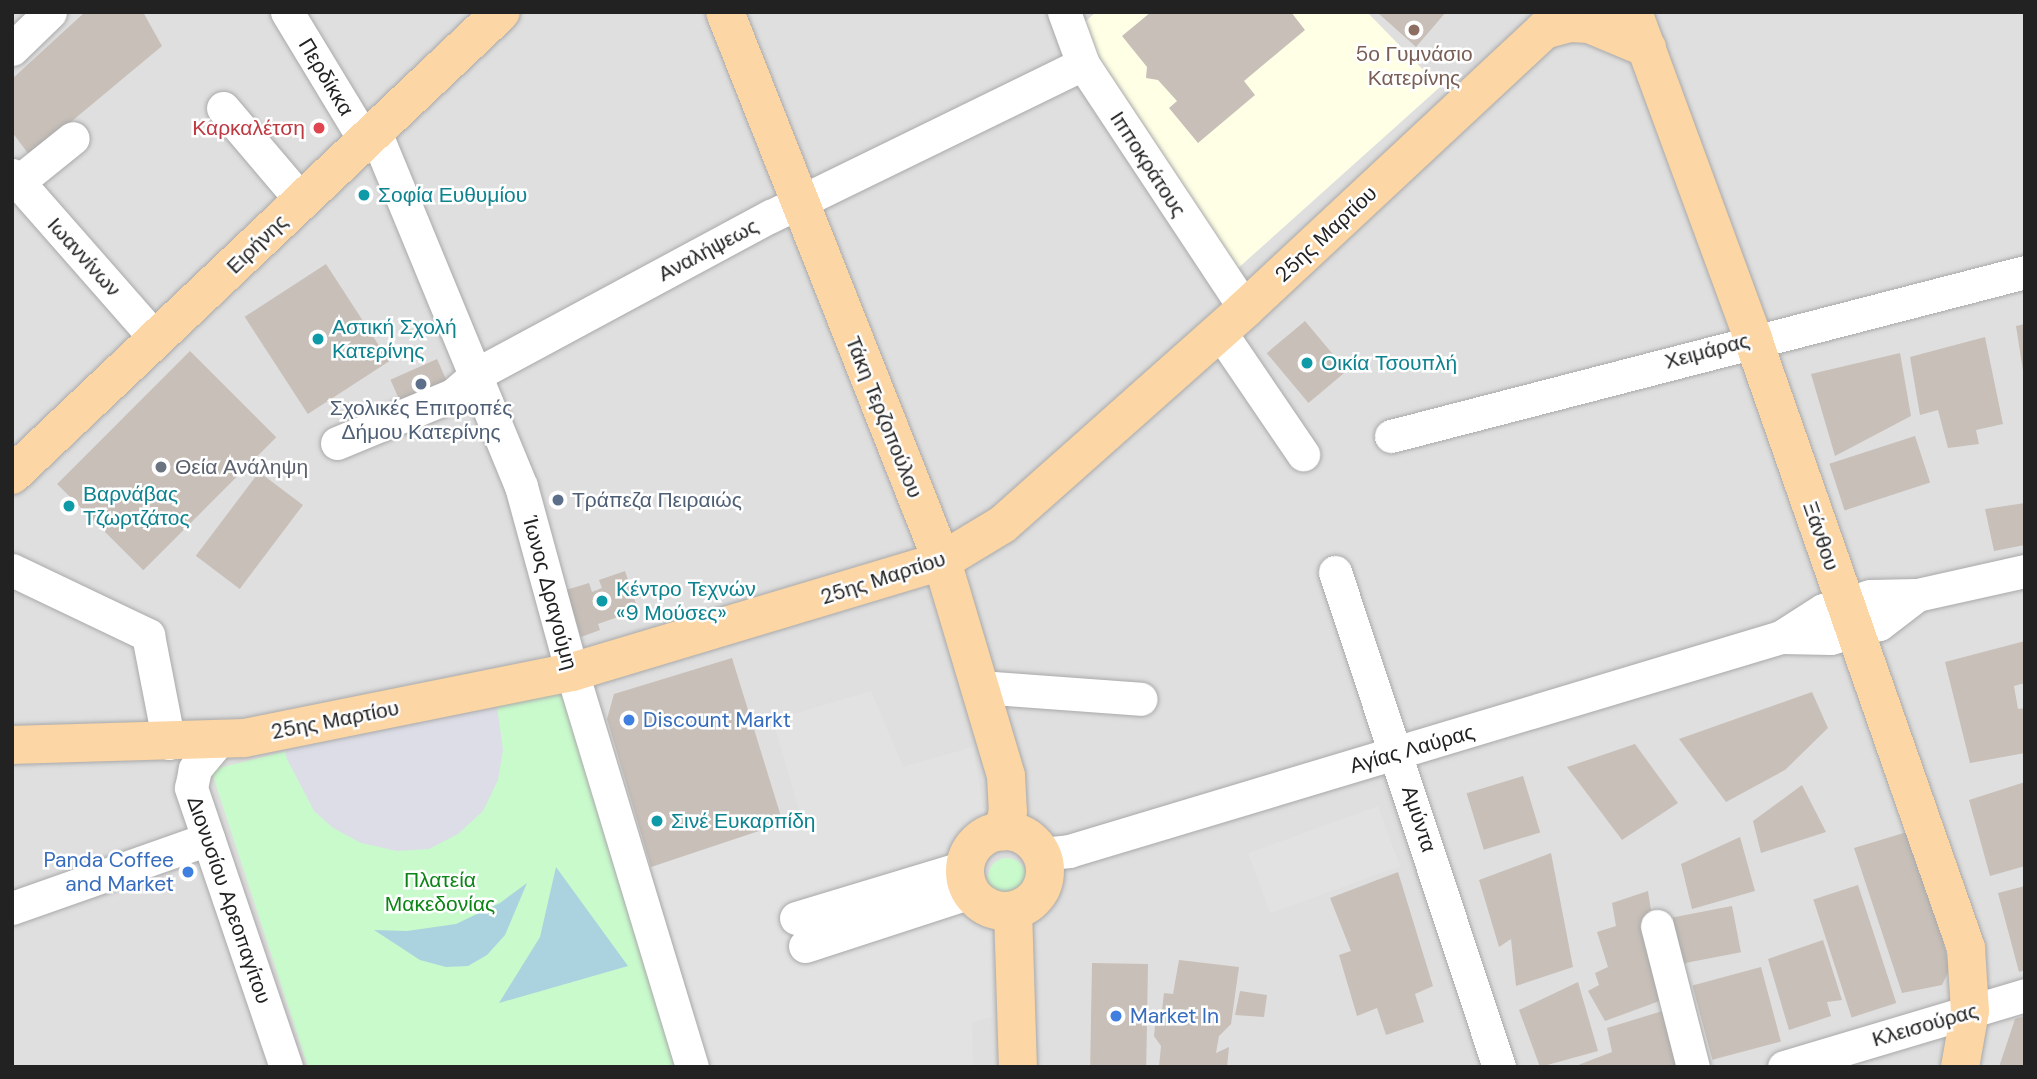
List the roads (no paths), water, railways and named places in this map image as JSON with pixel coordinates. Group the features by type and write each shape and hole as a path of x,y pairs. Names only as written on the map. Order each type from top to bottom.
{"main road":[{"name":"Τάκη Τερζοπούλου","path":"725,12 942,561 1006,776 1008,811 1003,831"},
{"name":"Ξάνθου","path":"1633,12 1753,339 1966,948 1970,1012 1960,1067"},
{"name":"Ειρήνης","path":"12,475 370,136 488,17"},
{"path":"1554,21 1589,24 1647,48"},
{"name":"25ης Μαρτίου","path":"12,745 219,740 572,672 942,561 1003,524 1233,320 1554,21"},
{"path":"1003,831 1026,837 1042,854 1042,890 1013,911 989,909 968,880 978,842 1003,831"},
{"path":"1013,911 1017,1067"}],"street":[{"path":"12,49 50,12"},
{"name":"Περδίκκα","path":"287,12 370,136"},
{"name":"Ιπποκράτους","path":"1074,17 1083,64 1233,320"},
{"name":"Αναλήψεως","path":"337,443 453,395 477,374 799,204 1083,64"},
{"path":"223,108 302,201"},
{"name":"Ίωνος Δραγούμη","path":"370,136 477,374 520,485 572,672 692,1067"},
{"path":"15,179 74,138"},
{"name":"Ιωαννίνων","path":"15,179 156,339"},
{"name":"Χειμάρας","path":"1391,436 1753,339 2025,272"},
{"path":"1233,320 1303,454"},
{"path":"12,570 148,635 169,743"},
{"name":"Αγίας Λαύρας","path":"1042,854 1069,851 1781,637 1823,610 1850,617 1870,596 1917,595 2025,571"},
{"name":"Αμύντα","path":"1335,572 1499,1067"},
{"path":"979,687 1141,699"},
{"name":"Διονυσίου Αρεοπαγίτου","path":"219,740 195,769 191,788 286,1067"},
{"path":"12,908 208,839"},
{"path":"800,932 968,880"},
{"path":"1657,926 1693,1067"},
{"name":"Κλεισούρας","path":"1784,1067 2025,995"}],"water":[{"path":"556,867 628,966 499,1003 540,937"},
{"path":"527,883 505,935 487,955 468,966 446,967 420,960 374,930 407,931 456,924 500,903"}],"place":[{"name":"5ο Γυμνάσιο Κατερίνης","path":"1414,30"},
{"name":"Καρκαλέτση","path":"319,128"},
{"name":"Σοφία Ευθυμίου","path":"364,195"},
{"name":"Αστική Σχολή Κατερίνης","path":"318,339"},
{"name":"Οικία Τσουπλή","path":"1307,363"},
{"name":"Σχολικές Επιτροπές Δήμου Κατερίνης","path":"421,384"},
{"name":"Θεία Ανάληψη","path":"161,467"},
{"name":"Τράπεζα Πειραιώς","path":"558,500"},
{"name":"Βαρνάβας Τζωρτζάτος","path":"69,506"},
{"name":"Κέντρο Τεχνών «9 Μούσες»","path":"602,601"},
{"name":"Discount Markt","path":"629,720"},
{"name":"Σινέ Ευκαρπίδη","path":"657,821"},
{"name":"Panda Coffee and Market","path":"188,872"},
{"name":"Market In","path":"1116,1016"}],"park label":[{"name":"Πλατεία Μακεδονίας","path":"440,892"}]}
